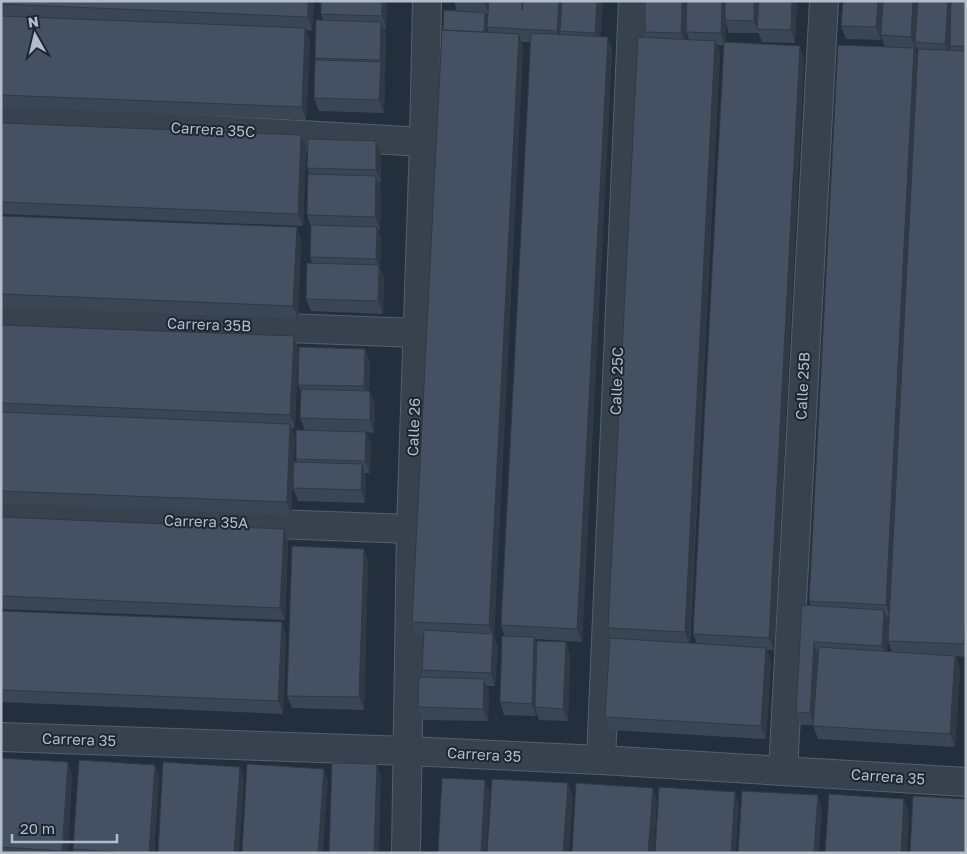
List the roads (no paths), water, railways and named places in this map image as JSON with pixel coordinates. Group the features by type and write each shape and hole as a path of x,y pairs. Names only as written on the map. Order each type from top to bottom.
{"street":[{"name":"Calle 26","path":"406,853 411,530 427,1"},
{"name":"Calle 25C","path":"601,760 633,1"},
{"name":"Calle 25B","path":"783,771 824,1"},
{"name":"Carrera 35C","path":"1,118 424,142"},
{"name":"Carrera 35B","path":"1,317 417,333"},
{"name":"Carrera 35A","path":"1,514 411,530"},
{"name":"Carrera 35","path":"1,737 601,760 966,782"}]}
